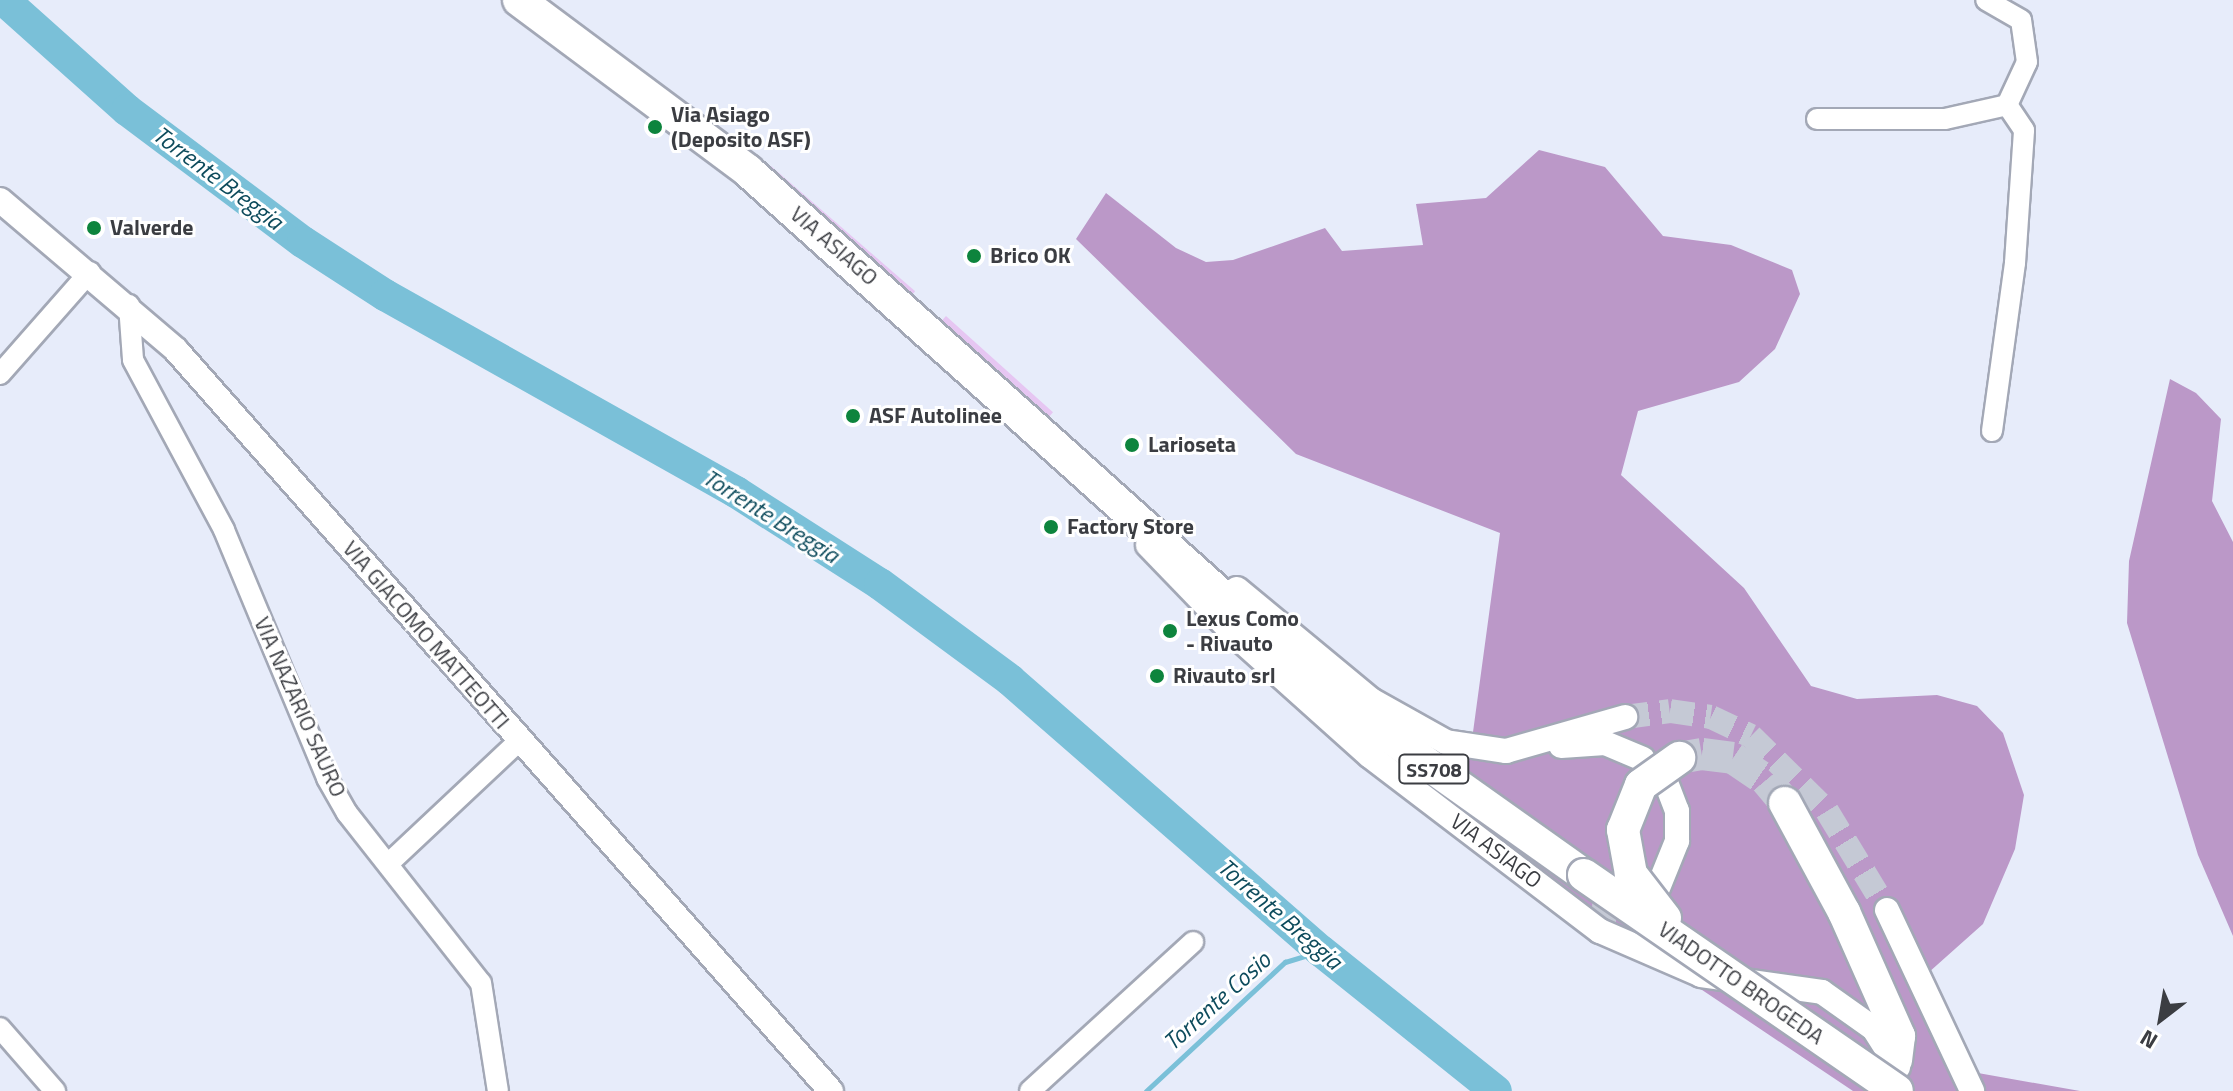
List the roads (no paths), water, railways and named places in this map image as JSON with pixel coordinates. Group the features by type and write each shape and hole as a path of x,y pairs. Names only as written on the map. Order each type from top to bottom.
{"main road":[{"name":"VIA ASIAGO","path":"519,0 741,165 1130,515"},
{"name":"VIADOTTO BROGEDA","path":"1130,515 1339,701 1687,945 1897,1076"},
{"name":"SS708","path":"1672,770 1652,774 1635,794 1624,820 1624,845 1640,890 1687,945"},
{"name":"SS708","path":"1785,803 1838,899 1899,1036 1897,1076"}],"street":[{"path":"1986,0 2021,20 2027,62 2007,105"},
{"path":"1817,119 1945,119 2007,105"},
{"path":"1992,431 2015,263 2024,130 2007,105"},
{"name":"VIA GIACOMO MATTEOTTI","path":"0,200 129,305 176,350 831,1091"},
{"path":"0,374 90,272"},
{"name":"VIA NAZARIO SAURO","path":"129,305 133,360 224,530 327,778 388,864 481,983 498,1091"},
{"name":"VIA ASIAGO","path":"1130,515 1170,536 1402,722 1446,742 1506,751 1625,717"},
{"name":"VIA ASIAGO","path":"1130,515 1155,557 1338,728 1557,898 1611,938 1674,967 1822,992 1874,1029 1906,1091"},
{"path":"388,864 519,741"},
{"name":"SS708","path":"1506,751 1605,743 1643,759"},
{"name":"SS708","path":"1658,888 1677,841 1672,770"},
{"name":"SS708","path":"1557,898 1592,910"},
{"path":"1887,910 1972,1091"},
{"path":"1030,1091 1193,942"},
{"path":"0,1028 55,1091"}],"waterway":[{"name":"Torrente Breggia","path":"4,0 127,110 303,242 385,295 736,492 880,584 1010,680 1321,951 1496,1091"},
{"name":"Torrente Cosio","path":"1146,1091 1285,962 1321,951"}],"tunnel":[{"path":"1625,717 1670,711 1711,717 1751,736 1827,811 1887,910"},
{"path":"1679,758 1702,754 1733,758 1766,780 1785,803"},
{"path":"1592,910 1627,911 1639,905"}],"place":[{"name":"Via Asiago (Deposito ASF)","path":"655,127"},
{"name":"Valverde","path":"94,228"},
{"name":"Brico OK","path":"974,256"},
{"name":"ASF Autolinee","path":"853,416"},
{"name":"Larioseta","path":"1132,445"},
{"name":"Factory Store","path":"1051,527"},
{"name":"Lexus Como - Rivauto","path":"1170,631"},
{"name":"Rivauto srl","path":"1157,676"}]}
